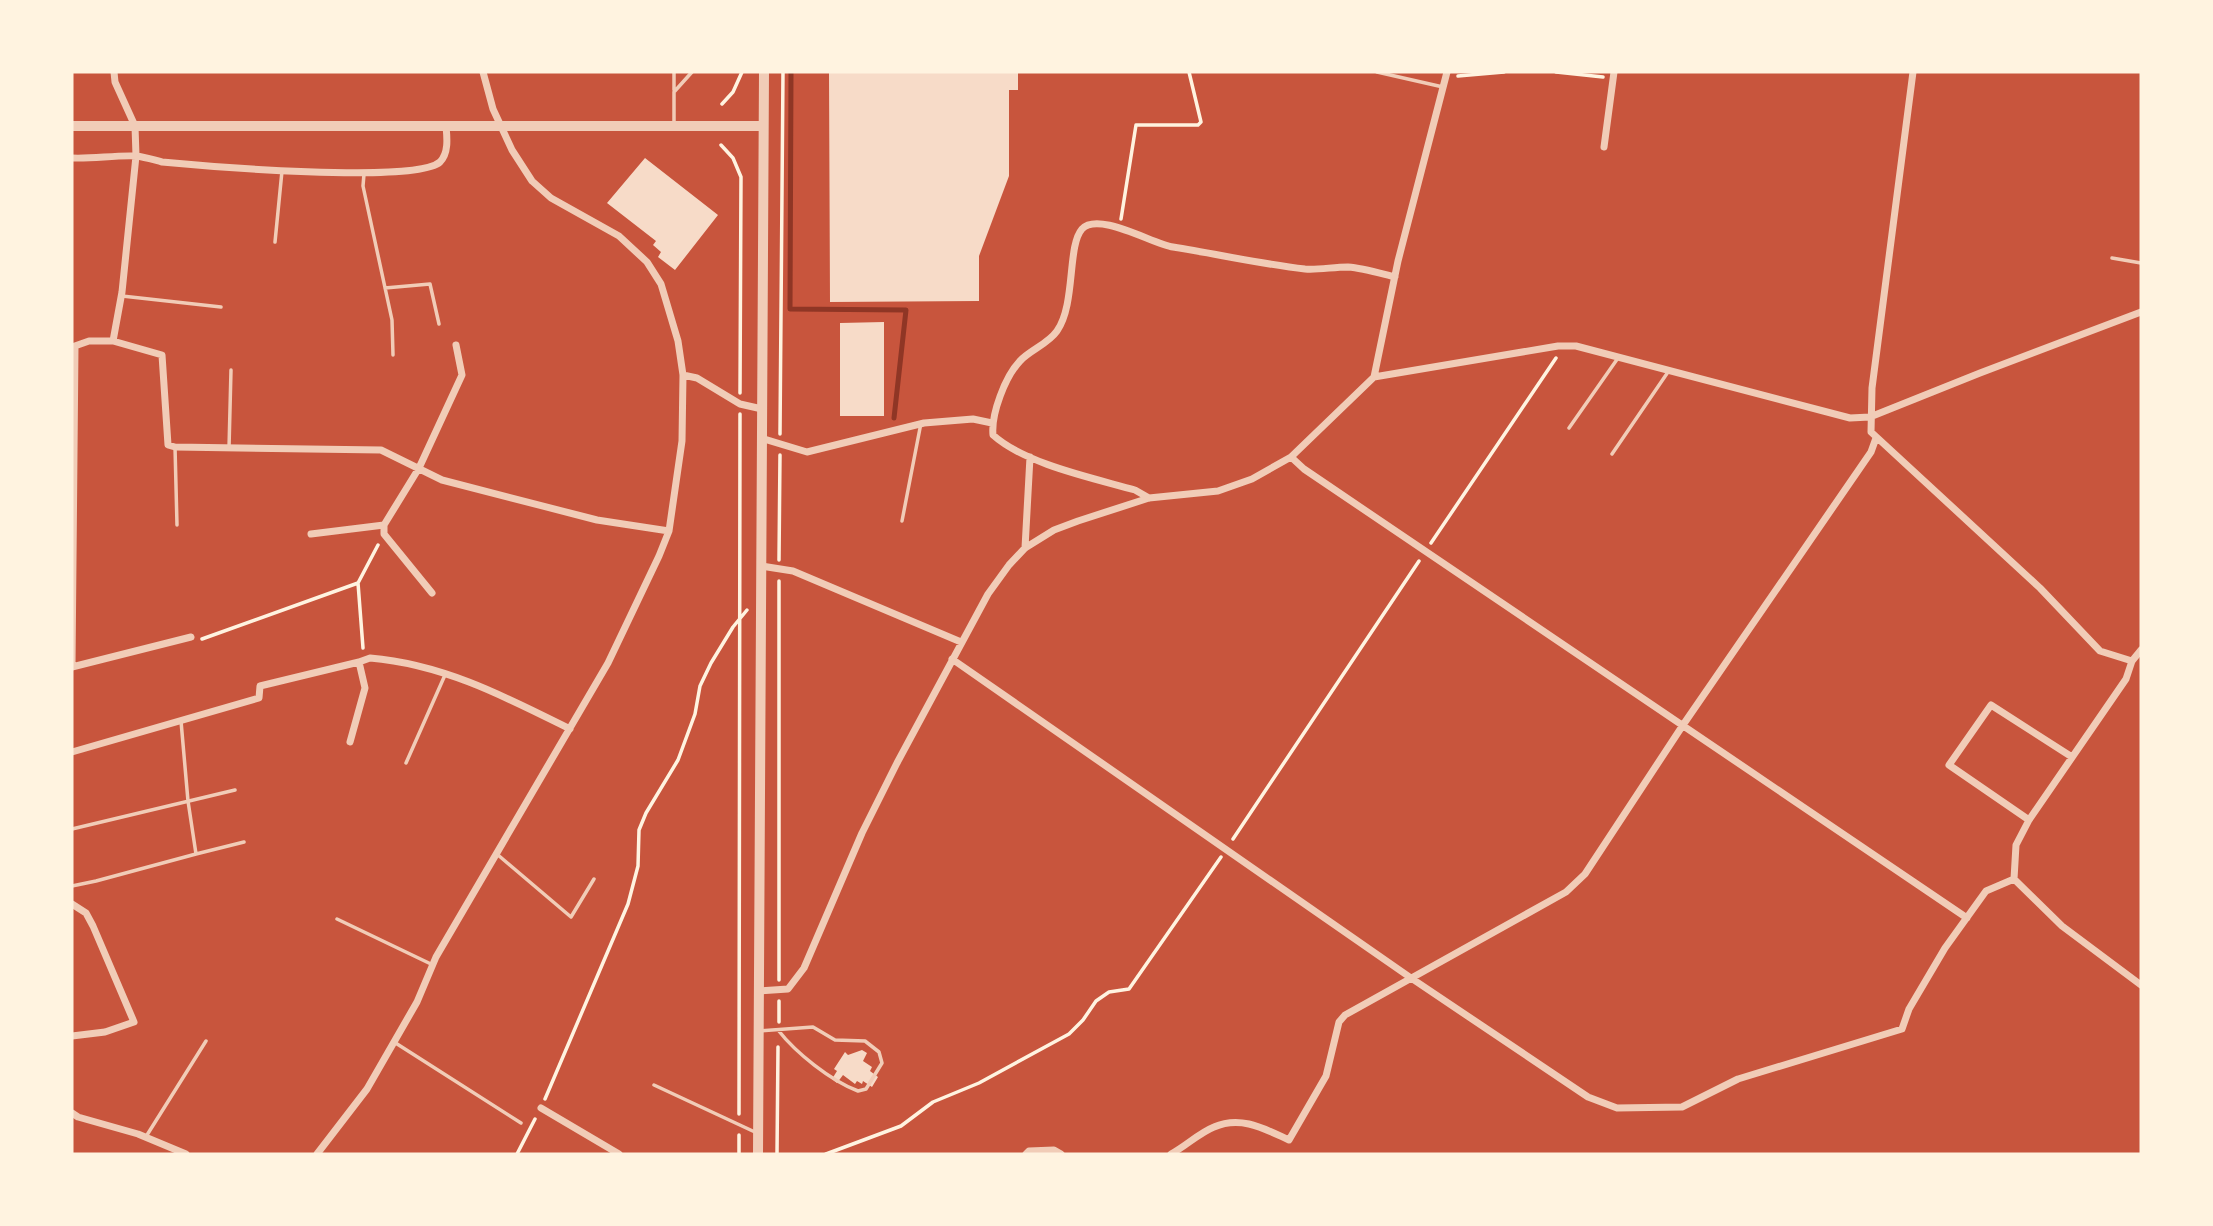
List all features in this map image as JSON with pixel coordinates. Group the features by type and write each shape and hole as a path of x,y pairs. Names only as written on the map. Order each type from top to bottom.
{"street":[{"path":"113,341 121,296 136,156 135,126 115,82 114,72"},
{"path":"317,1154 367,1089 417,1002 433,965 548,762 608,663 669,531 682,441 682,375 678,341 660,284 647,262 619,236 551,198 532,181 500,127 483,72"},
{"path":"758,1154 764,72"},
{"path":"1913,72 1870,417 1871,432 2040,588 2100,651 2132,662"},
{"path":"759,991 788,989 804,968 862,833 951,659 988,594 1009,565 1026,548 1054,530 1149,498 1218,491 1252,479 1291,457 1374,377 1395,276 1446,74"},
{"path":"1604,146 1613,75"},
{"path":"72,125 763,126"},
{"path":"72,158 136,156 161,161 282,170 364,174 402,172 438,164 444,157 447,144 446,126"},
{"path":"1149,498 1135,490 1007,448 993,435 992,423 1010,376 1020,361 1055,334 1062,322 1068,304 1076,241 1082,229 1089,224 1102,224 1164,246 1308,269 1350,267 1395,276"},
{"path":"1374,377 1558,346 1576,346 1850,418 1870,417 2141,312"},
{"path":"191,638 72,667 73,346 89,341 113,341 162,355 168,445 229,449 382,450 442,480 584,517 669,531"},
{"path":"432,593 384,534 384,525 419,468 462,375 456,345"},
{"path":"682,375 697,378 740,404 762,409"},
{"path":"761,438 807,452 921,424 973,419 992,423"},
{"path":"1171,1154 1213,1127 1235,1121 1255,1125 1289,1140 1326,1076 1339,1022 1345,1015 1566,892 1585,874 1683,725 1871,452 1876,438"},
{"path":"1026,548 1030,457"},
{"path":"1291,457 1967,918"},
{"path":"311,534 384,525"},
{"path":"761,566 793,571 961,642"},
{"path":"2141,650 2132,662 2126,680 2029,820 2016,845 2014,879 2062,926 2141,985"},
{"path":"72,752 259,698 260,686 361,661 380,659 446,673 491,690 570,729"},
{"path":"951,659 1411,978 1588,1097 1618,1108 1682,1107 1738,1079 1902,1030 1909,1009 1945,948 1986,891 2014,879"},
{"path":"350,742 365,688 361,661"},
{"path":"2029,820 1949,765 1991,705 2072,757"},
{"path":"72,904 86,913 93,926 134,1023 72,1036"},
{"path":"541,1108 619,1154"},
{"path":"72,1113 187,1154"},
{"path":"1026,1154 1029,1151 1054,1150 1061,1154"}],"lane":[{"path":"674,72 674,126"},
{"path":"674,92 692,72"},
{"path":"1377,72 1443,87"},
{"path":"275,242 282,170"},
{"path":"364,174 363,186 391,320 393,355"},
{"path":"2112,258 2141,262"},
{"path":"385,288 430,284 439,324"},
{"path":"121,296 221,307"},
{"path":"1569,428 1619,357"},
{"path":"229,449 231,370"},
{"path":"1612,454 1669,370"},
{"path":"902,521 921,424"},
{"path":"175,447 177,525"},
{"path":"406,763 446,673"},
{"path":"181,721 196,854"},
{"path":"72,829 235,790"},
{"path":"72,886 244,842"},
{"path":"496,854 571,917 594,879"},
{"path":"337,919 433,965"},
{"path":"759,1031 813,1027 835,1040 864,1041 880,1052 882,1063 866,1089 858,1091 791,1046 778,1030"},
{"path":"145,1137 206,1041"},
{"path":"394,1042 521,1123"},
{"path":"654,1085 758,1133"}],"path":[{"path":"722,104 733,92 742,72"},
{"path":"776,1154 783,72"},
{"path":"1119,228 1136,125 1198,125 1201,122 1189,72"},
{"path":"1446,74 1504,72"},
{"path":"1556,72 1613,75"},
{"path":"721,145 733,158 741,177 739,1154"},
{"path":"826,1154 901,1126 933,1102 979,1083 1069,1034 1096,1001 1109,992 1129,989 1225,851 1558,355 1558,346"},
{"path":"361,661 358,583 384,534"},
{"path":"191,638 196,641 358,583"},
{"path":"517,1154 541,1108 628,904 638,866 639,830 646,813 678,760 711,663 741,616 760,601"}],"building":[{"path":"829,72 1018,72 1018,90 1009,90 1009,176 979,256 979,301 830,302"},
{"path":"645,158 718,215 675,270 658,257 661,252 653,245 656,241 607,203"},
{"path":"884,322 884,416 840,416 840,323"},
{"path":"862,1050 867,1053 863,1061 872,1067 870,1071 878,1077 872,1087 863,1081 862,1084 857,1081 855,1084 843,1075 837,1083 832,1079 837,1071 834,1069 845,1052 848,1055"}],"waterway":[{"path":"791,72 790,309 906,310 894,418"}]}
